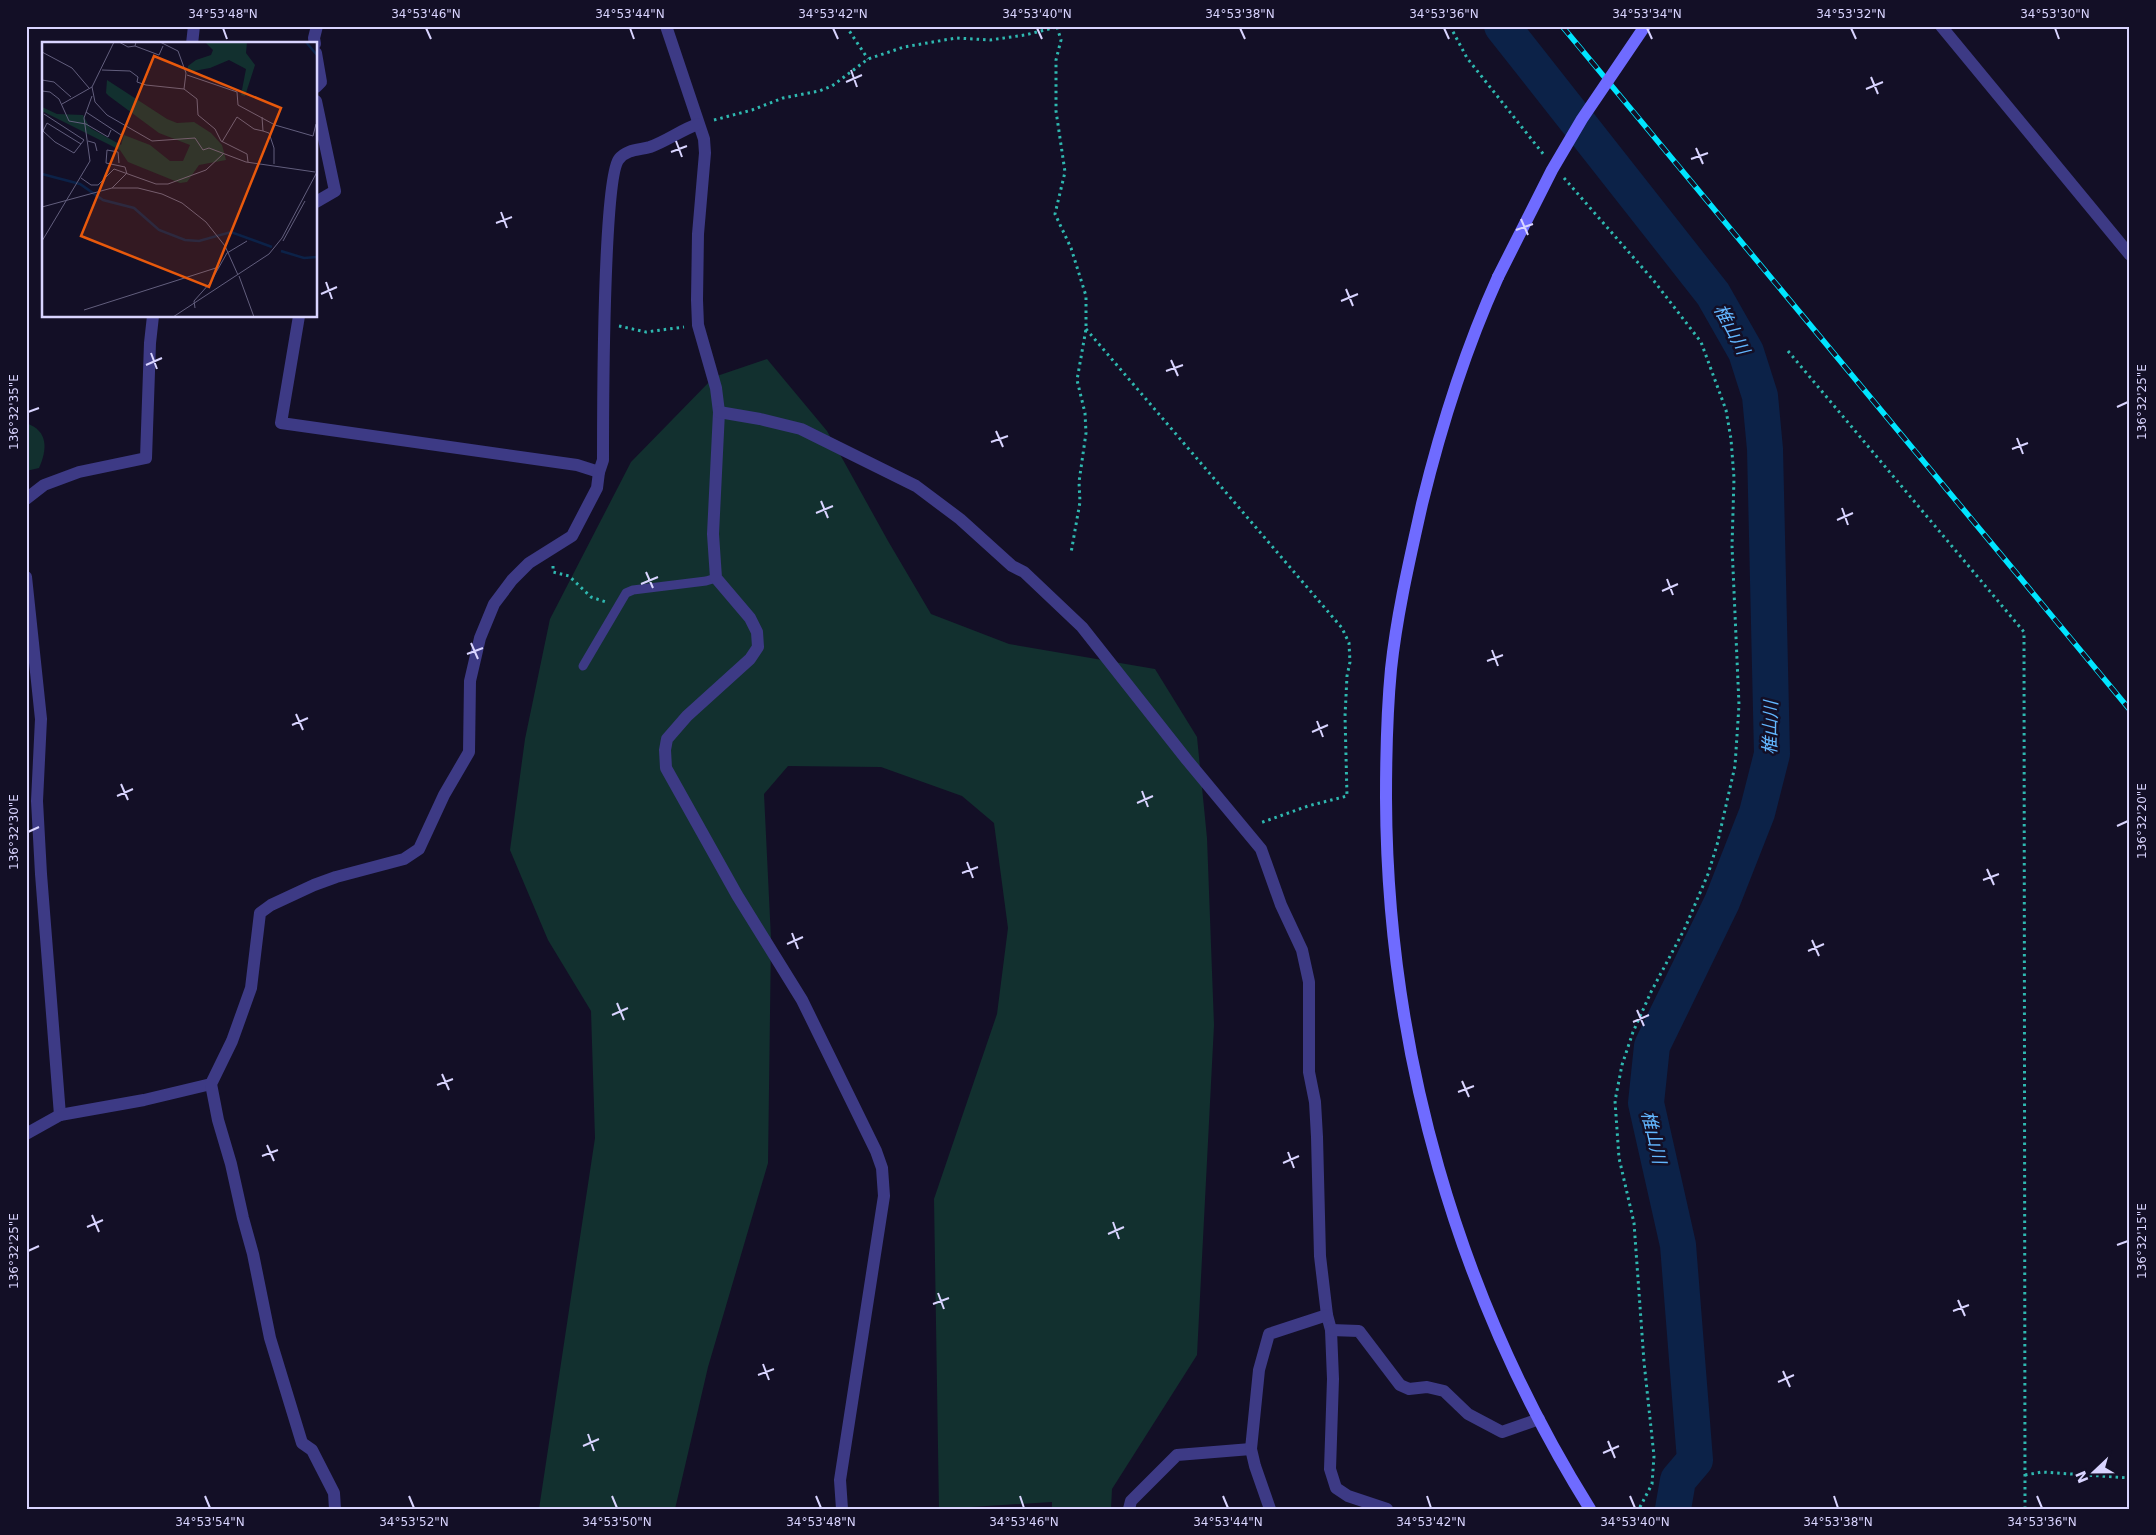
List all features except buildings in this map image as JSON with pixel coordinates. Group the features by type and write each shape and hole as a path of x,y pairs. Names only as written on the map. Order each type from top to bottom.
{"street":[{"path":"192,42 194,26"},
{"path":"315,42 317,26"},
{"path":"666,26 704,139 705,154 696,265 698,325 716,388 718,412 713,534 716,578 750,618 757,632 758,647 750,659 687,716 668,739 665,750 666,768 737,895 802,1000 858,1114 882,1168 884,1196 840,1480 842,1509"},
{"path":"1590,1509 1519,1382 1460,1238 1432,1150 1410,1052 1399,986 1388,877 1388,722 1392,669 1406,580 1442,426 1470,344 1498,278 1552,170 1620,60 1645,26"},
{"path":"1941,26 2130,255"},
{"path":"318,65 321,82 318,85"},
{"path":"318,110 335,190 318,201"},
{"path":"335,1509 334,1493 312,1450 302,1443 278,1368 211,1084 232,1041 251,988 260,913 271,905 314,885 336,877 404,859 419,849 444,795 469,752 470,681 480,638 494,604 512,580 529,563 572,536 597,488 598,472 603,460 604,346 610,212 615,165 623,155 663,142 698,124"},
{"path":"26,499 44,485 79,472 146,458 150,343 154,318"},
{"path":"298,318 281,422 577,465 598,472"},
{"path":"718,412 801,429 916,486 960,519 1012,566 1024,572 1082,627 1244,831 1261,849 1281,905 1302,950 1309,982 1309,1072 1314,1102 1320,1256 1327,1315 1331,1330 1333,1379 1330,1469 1336,1488 1348,1496 1387,1509"},
{"path":"26,577 41,718 38,819 60,1115"},
{"path":"26,1134 60,1115 144,1100 211,1084"},
{"path":"1270,1509 1251,1449 1259,1370 1269,1334 1327,1315"},
{"path":"1331,1330 1359,1331 1400,1385 1409,1389 1427,1386 1444,1391 1468,1414 1502,1432 1539,1419"},
{"path":"1129,1509 1130,1501 1177,1455 1251,1449"}],"lane":[{"path":"583,666 626,594 633,590 706,581 716,578"}],"path":[{"path":"846,26 868,59"},
{"path":"1450,26 1467,58 1550,161"},
{"path":"698,124 752,110 784,98 819,91 832,86 868,59 904,47 956,38 990,40 1057,27 1061,40 1056,60 1056,111 1064,172 1055,214 1070,248 1086,296 1086,328 1077,380 1085,413 1086,433 1079,482 1080,502 1071,553"},
{"path":"1562,176 1654,281 1701,342 1726,410 1731,439 1734,478 1733,564 1739,706 1735,766 1717,846 1708,874 1685,928 1651,992 1633,1032 1622,1065 1615,1101 1619,1158 1634,1223 1644,1362 1654,1456 1652,1484 1639,1509"},
{"path":"604,346 610,341 614,327 618,325 646,332 698,325"},
{"path":"1086,328 1342,628 1349,643 1350,662 1347,676 1345,716 1347,796 1308,806 1264,821 1244,831"},
{"path":"1788,351 2024,632 2025,1509"},
{"path":"558,562 553,565 553,572 569,576 591,597 618,605"},
{"path":"2025,1475 2042,1472 2130,1478"}],"green space":[{"path":"767,359 827,431 931,614 1009,644 1155,669 1197,737 1207,838 1214,1025 1197,1355 1112,1489 1111,1509 1052,1509 1052,1502 939,1509 934,1199 997,1014 1008,928 994,823 962,796 881,767 788,766 764,794 771,939 768,1163 708,1367 675,1509 539,1509 595,1138 591,1011 548,940 510,850 525,739 550,619 631,462 714,377"},
{"path":"26,423 33,426 42,436 44,454 39,468 26,471"}],"waterway":[{"name":"椎山川","path":"1502,26 1713,294 1746,352 1760,396 1765,449 1772,754 1757,813 1722,902 1652,1046 1646,1103 1678,1245 1695,1460 1678,1480 1673,1509"}],"railway":[{"path":"1562,26 2130,710"}]}
